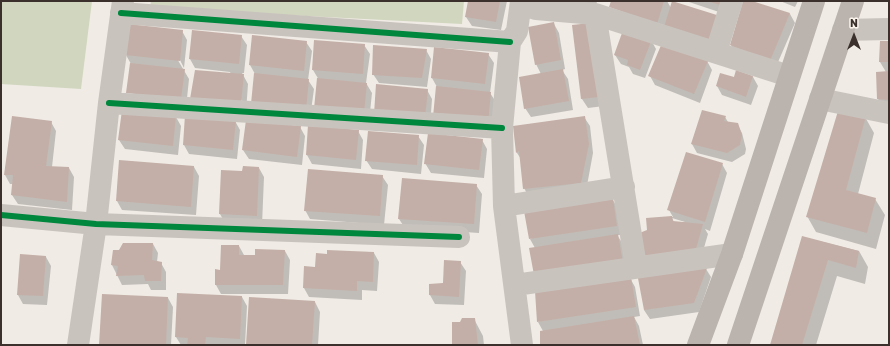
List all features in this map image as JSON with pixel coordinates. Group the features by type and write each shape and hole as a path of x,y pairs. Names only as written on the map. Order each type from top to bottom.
{"street":[{"path":"716,52 732,1"},
{"path":"698,345 732,254 814,1"},
{"path":"738,345 853,1"},
{"path":"522,345 504,206 502,128 510,42 517,31 521,2 536,9 595,14 789,76"},
{"path":"78,345 96,224 109,102 122,7 510,42"},
{"path":"595,14 636,266"},
{"path":"843,30 889,29"},
{"path":"820,99 889,113"},
{"path":"109,102 502,128"},
{"path":"504,206 624,187"},
{"path":"1,215 96,224 460,237"},
{"path":"515,285 636,266 732,254"}],"green space":[{"path":"1,1 92,1 81,89 1,84"},
{"path":"151,1 464,1 462,24 150,8"}],"building":[{"path":"468,1 500,1 496,22 465,17"},
{"path":"611,1 664,1 657,24 609,7"},
{"path":"672,1 720,16 712,43 664,27"},
{"path":"707,1 722,1 720,5"},
{"path":"743,1 752,1 790,13 770,61 730,45"},
{"path":"554,22 561,60 535,65 528,27"},
{"path":"590,23 599,97 581,99 572,25"},
{"path":"128,24 183,30 180,61 125,55"},
{"path":"192,30 242,35 239,64 189,59"},
{"path":"622,33 652,39 640,70 627,65 628,60 614,55"},
{"path":"252,35 307,41 304,71 249,65"},
{"path":"314,40 365,44 363,74 312,70"},
{"path":"880,41 889,41 889,62 879,62"},
{"path":"662,43 708,61 694,94 648,76"},
{"path":"373,45 427,49 422,78 372,75"},
{"path":"434,47 489,53 485,84 431,78"},
{"path":"130,63 185,69 181,99 126,93"},
{"path":"563,69 569,101 524,109 519,77"},
{"path":"195,70 244,74 241,103 190,99"},
{"path":"736,70 753,76 746,97 716,86 720,73 734,77"},
{"path":"889,71 889,100 877,99 876,72"},
{"path":"254,73 309,79 306,110 251,104"},
{"path":"317,78 367,83 364,113 314,109"},
{"path":"376,84 428,89 425,118 374,114"},
{"path":"436,86 491,92 488,123 433,117"},
{"path":"122,110 176,116 173,146 118,140"},
{"path":"702,110 726,116 724,121 738,123 742,135 740,145 727,153 691,144"},
{"path":"838,111 866,116 846,190 876,198 867,233 806,217"},
{"path":"185,115 236,120 233,150 183,145"},
{"path":"12,116 52,121 46,166 69,167 67,202 11,195 13,175 4,175"},
{"path":"585,116 589,144 581,183 523,189 519,151 516,153 513,126"},
{"path":"246,120 301,126 297,157 242,150"},
{"path":"308,125 359,130 356,160 306,155"},
{"path":"368,131 419,135 417,165 365,161"},
{"path":"428,133 483,139 479,170 424,164"},
{"path":"686,152 723,163 705,222 667,210"},
{"path":"119,160 194,166 191,207 116,201"},
{"path":"243,166 259,167 257,216 219,214 221,170 242,171"},
{"path":"308,169 383,175 380,216 304,211"},
{"path":"402,178 477,184 474,224 398,219"},
{"path":"613,198 617,226 529,239 524,211"},
{"path":"672,216 673,221 703,224 696,249 643,259 637,234 647,230 646,218"},
{"path":"618,234 623,263 534,275 529,248"},
{"path":"802,236 859,251 856,268 828,260 802,345 770,345"},
{"path":"123,243 153,243 152,260 162,262 161,281 145,281 144,275 116,276 118,266 111,265 113,250 119,250"},
{"path":"221,245 239,245 239,255 255,255 255,249 285,250 283,285 215,285 215,269 220,270"},
{"path":"327,250 374,252 373,282 357,281 357,291 303,288 304,266 315,267 316,253 327,254"},
{"path":"20,254 46,256 43,296 17,295"},
{"path":"444,260 461,261 459,297 429,295 429,284 443,283"},
{"path":"707,268 694,303 644,310 637,273"},
{"path":"631,277 636,307 537,322 535,291"},
{"path":"177,293 242,296 240,339 206,337 205,345 187,345 188,338 175,337"},
{"path":"102,294 168,297 166,345 99,345"},
{"path":"249,297 315,301 312,345 246,345"},
{"path":"634,316 640,345 540,345 540,331"},
{"path":"462,318 475,318 478,345 452,345 452,322 460,322"}],"cycle path":[{"path":"121,13 510,42"},
{"path":"109,103 502,128"},
{"path":"1,215 96,224 459,237"}]}
